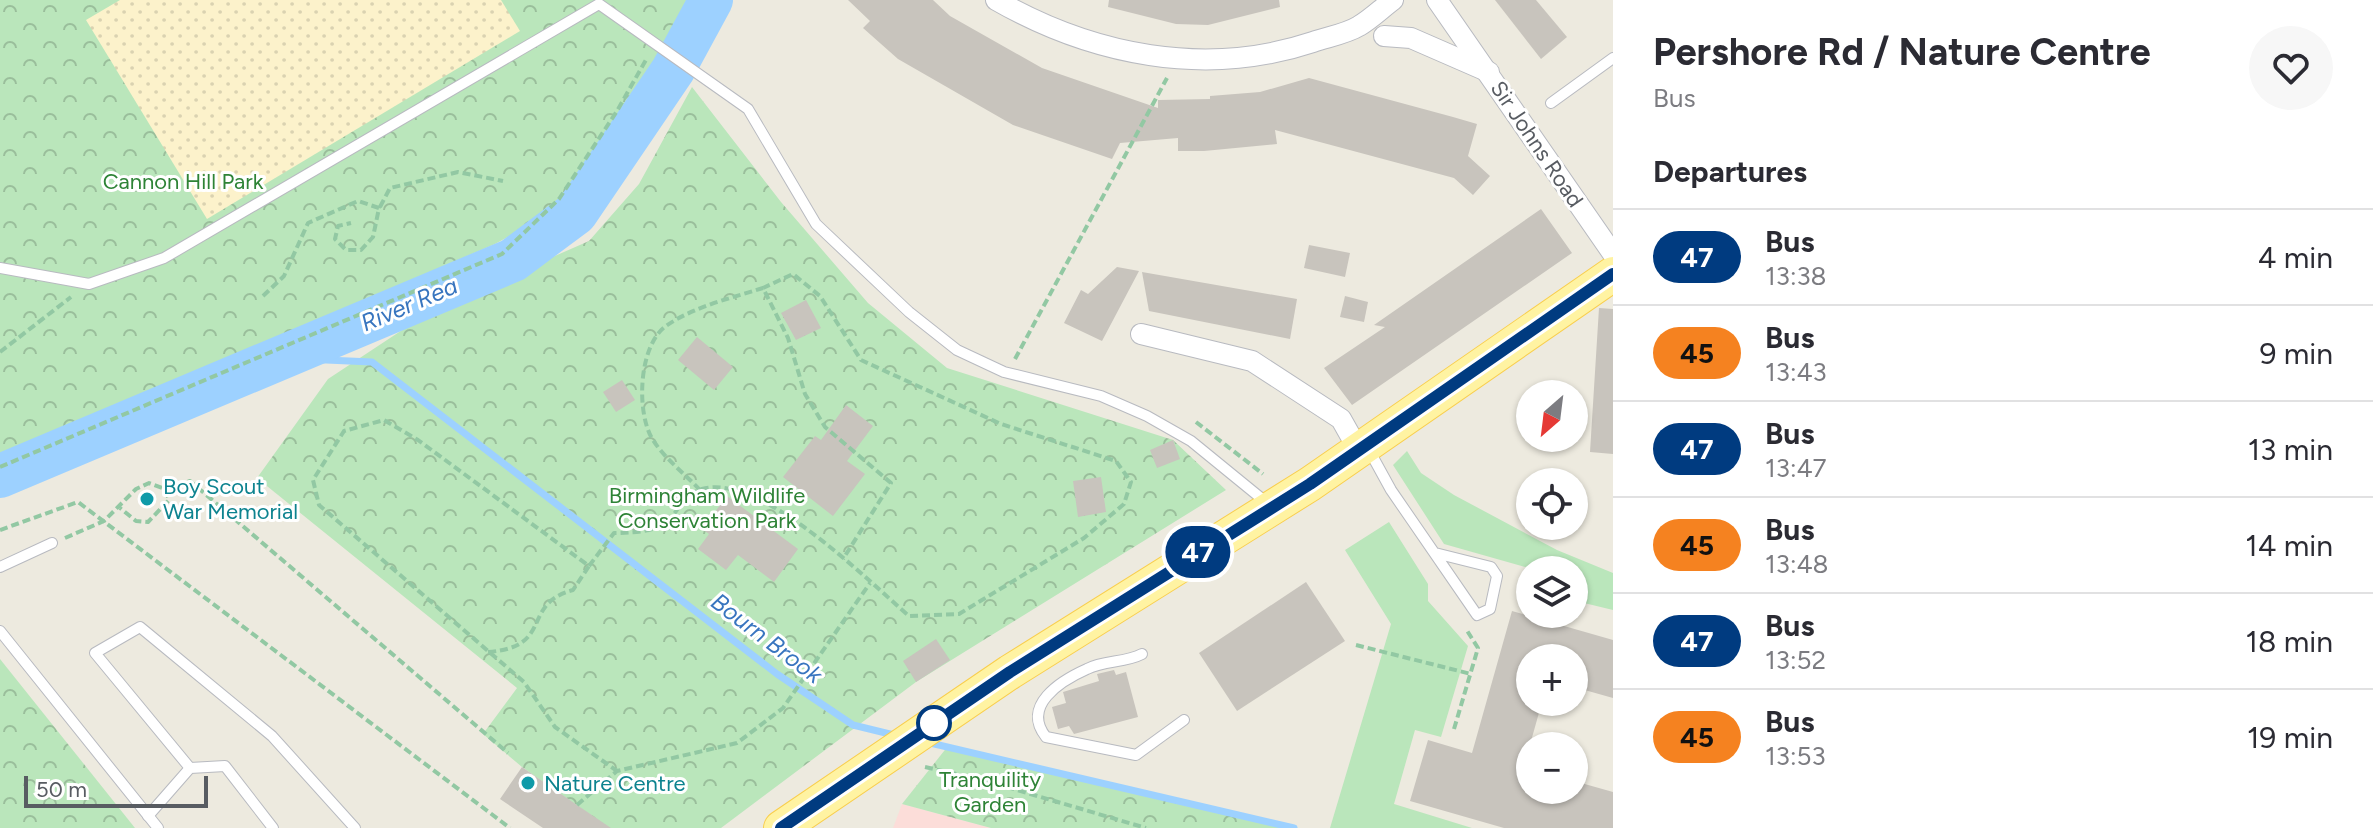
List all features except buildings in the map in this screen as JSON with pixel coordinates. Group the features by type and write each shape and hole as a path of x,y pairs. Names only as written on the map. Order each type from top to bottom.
{"main road":[{"path":"795,823 925,729 1363,448 1613,274"}],"street":[{"path":"996,0 1041,26 1079,40 1114,50 1178,59 1252,58 1302,46 1357,28 1393,0"},
{"name":"Sir Johns Road","path":"1437,0 1613,254"},
{"name":"Sir Johns Road","path":"1384,36 1411,38 1489,72"},
{"path":"1141,334 1252,361 1341,419 1363,448"}],"lane":[{"path":"0,268 89,284 164,258 599,4 704,75 748,109 816,224 909,312 957,350 1004,372 1101,396 1147,416 1191,441 1271,507"},
{"path":"1551,103 1613,58"},
{"path":"1363,448 1477,615 1490,609 1497,576 1491,567 1435,553"},
{"path":"0,567 52,543"},
{"path":"190,768 95,653 140,627 272,736 355,828"},
{"path":"0,631 158,828"},
{"path":"1142,654 1089,667 1045,696 1036,712 1037,726 1046,737 1136,755 1184,720"},
{"path":"148,816 190,768 225,766 273,828"}],"path":[{"path":"0,467 502,254 559,199 660,45"},
{"path":"1023,339 1178,59"},
{"path":"351,223 338,226 335,239 346,250 361,250 373,237 379,208 390,188 458,172 503,181"},
{"path":"263,296 284,276 308,223 358,201 379,208"},
{"path":"488,652 512,650 524,643 536,631 539,612 555,595 573,590 614,533 632,533 665,524 680,504 700,490 739,489 788,515 909,616 959,614 1084,538 1124,504 1131,482 1116,461 1001,424 861,360 820,296 793,274 763,288 714,304 665,327 648,346 641,374 652,438 700,490"},
{"path":"0,352 89,284"},
{"path":"763,288 788,338 805,394 825,427 891,483 842,560"},
{"path":"589,566 418,440 384,420 344,431 313,480 319,505 524,682 555,727 617,771"},
{"path":"52,543 104,521 136,489 149,483 165,489 190,481 508,753"},
{"path":"120,508 136,521 148,522 169,500 165,489"},
{"path":"0,530 78,502 510,828"},
{"path":"577,805 617,771 737,743 783,708 870,583"},
{"path":"1454,729 1478,648 1462,623"},
{"path":"1356,645 1471,674"},
{"path":"919,765 983,780 1146,828"}],"shaded area":[{"path":"902,804 991,828 893,828"}],"green space":[{"name":"Cannon Hill Park","path":"0,0 695,0 602,167 561,208 495,244 0,458"},
{"name":"Birmingham Wildlife Conservation Park","path":"692,87 781,202 868,303 947,368 1173,440 1226,490 916,682 721,828 609,828 522,767 483,734 517,688 257,478 328,379 434,309 589,241 639,184"},
{"path":"1407,451 1421,473 1454,495 1516,528 1516,540 1538,540 1572,556 1516,556 1516,564 1444,544 1393,465"},
{"path":"1389,522 1428,584 1428,601 1468,646 1441,737 1415,730 1394,804 1472,828 1330,828 1391,624 1345,550"},
{"path":"1588,563 1613,573 1613,610 1588,604"},
{"path":"0,659 135,828 0,828"},
{"name":"Tranquility Garden","path":"948,746 1294,828 991,828 902,804"}],"sand":[{"path":"120,0 501,0 520,31 207,219 86,20"}],"waterway":[{"name":"River Rea","path":"0,476 513,260 576,213 673,70 711,0"},
{"name":"Bourn Brook","path":"280,358 372,362 777,674 853,725 898,736"},
{"name":"Bourn Brook","path":"926,742 1294,828"}],"bus line":[{"name":"47","path":"781,828 1010,672 1310,484 1613,274"}],"place":[{"name":"Boy Scout War Memorial","path":"147,499"},
{"name":"Nature Centre","path":"528,783"}]}
